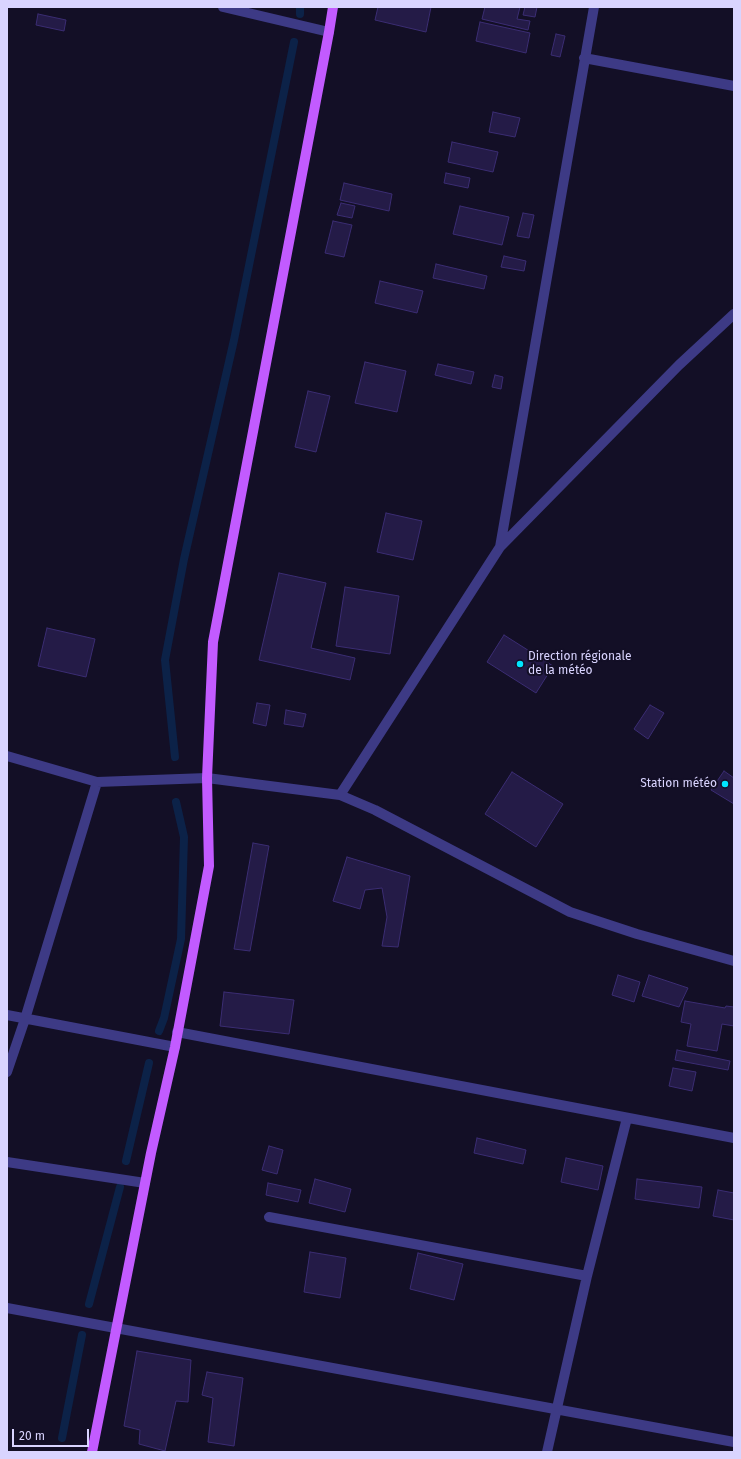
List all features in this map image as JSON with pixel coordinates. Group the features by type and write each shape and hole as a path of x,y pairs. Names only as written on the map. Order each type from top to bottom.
{"main road":[{"path":"92,1452 145,1183 175,1047 209,866 208,778 213,642 333,7"}],"street":[{"path":"223,7 329,32"},
{"path":"500,547 594,7"},
{"path":"584,58 734,86"},
{"path":"340,795 500,547 679,365 734,314"},
{"path":"7,756 97,782 208,778 340,795 375,810 570,912 637,934 734,961"},
{"path":"7,1072 25,1019 97,782"},
{"path":"7,1015 175,1047"},
{"path":"177,1032 734,1138"},
{"path":"546,1452 587,1276 627,1118"},
{"path":"7,1162 145,1183"},
{"path":"269,1217 587,1276"},
{"path":"7,1308 734,1442"}],"building":[{"path":"378,7 431,7 426,32 375,20"},
{"path":"485,7 520,7 517,19 530,21 528,30 482,19"},
{"path":"525,7 537,7 535,17 523,15"},
{"path":"38,14 66,20 64,31 36,25"},
{"path":"480,22 530,33 526,53 476,41"},
{"path":"556,34 565,36 560,57 551,55"},
{"path":"493,112 520,118 515,137 489,132"},
{"path":"452,142 498,152 493,172 448,162"},
{"path":"446,173 470,178 468,188 444,183"},
{"path":"344,183 392,194 389,211 340,200"},
{"path":"341,203 355,206 352,218 337,215"},
{"path":"460,206 509,217 502,245 453,234"},
{"path":"523,213 534,215 529,238 517,236"},
{"path":"333,221 352,225 344,257 325,253"},
{"path":"504,256 526,261 524,271 501,267"},
{"path":"436,264 487,276 484,289 433,278"},
{"path":"380,281 423,291 417,313 375,303"},
{"path":"365,362 406,371 397,412 355,403"},
{"path":"438,364 474,372 471,384 435,375"},
{"path":"495,375 503,377 501,389 492,387"},
{"path":"308,391 330,396 316,452 295,447"},
{"path":"386,513 422,521 413,560 377,552"},
{"path":"279,573 326,583 311,648 355,658 350,680 259,660"},
{"path":"345,587 399,596 390,654 336,646"},
{"path":"47,628 95,639 86,677 38,666"},
{"name":"Direction régionale de la météo","path":"504,635 553,666 536,693 487,662"},
{"path":"257,703 270,705 266,726 253,723"},
{"path":"650,705 664,713 648,739 634,729"},
{"path":"286,710 306,714 303,727 284,724"},
{"name":"Station météo","path":"724,771 734,778 734,804 711,790"},
{"path":"512,772 563,804 536,847 485,814"},
{"path":"253,843 269,846 250,951 234,949"},
{"path":"347,857 410,876 398,947 382,946 387,917 382,888 365,890 360,909 333,901"},
{"path":"618,975 640,982 634,1002 612,995"},
{"path":"649,975 688,988 679,1007 642,996"},
{"path":"224,992 294,1000 289,1034 220,1026"},
{"path":"685,1001 725,1008 726,1006 734,1007 734,1026 722,1024 717,1051 687,1046 691,1024 681,1022"},
{"path":"677,1050 730,1061 728,1070 675,1060"},
{"path":"673,1068 696,1072 692,1091 669,1086"},
{"path":"477,1138 526,1150 523,1164 474,1153"},
{"path":"269,1146 283,1150 277,1174 262,1170"},
{"path":"566,1158 603,1166 598,1190 561,1182"},
{"path":"315,1179 351,1189 345,1212 309,1203"},
{"path":"637,1179 702,1187 699,1208 635,1199"},
{"path":"268,1183 301,1190 298,1202 266,1195"},
{"path":"718,1190 734,1193 734,1220 713,1216"},
{"path":"310,1252 346,1258 340,1298 304,1292"},
{"path":"418,1253 463,1264 454,1300 410,1289"},
{"path":"137,1351 191,1360 188,1402 176,1401 165,1451 139,1444 140,1430 124,1426"},
{"path":"207,1372 243,1378 234,1446 208,1442 213,1398 202,1395"}],"waterway":[{"path":"300,7 300,14"},
{"path":"175,757 165,660 184,559 234,340 294,42"},
{"path":"159,1031 164,1018 181,939 184,837 176,802"},
{"path":"126,1161 149,1063"},
{"path":"89,1304 120,1187"},
{"path":"62,1438 82,1335"}],"place":[{"name":"Direction régionale de la météo","path":"520,664"},
{"name":"Station météo","path":"725,784"}]}
